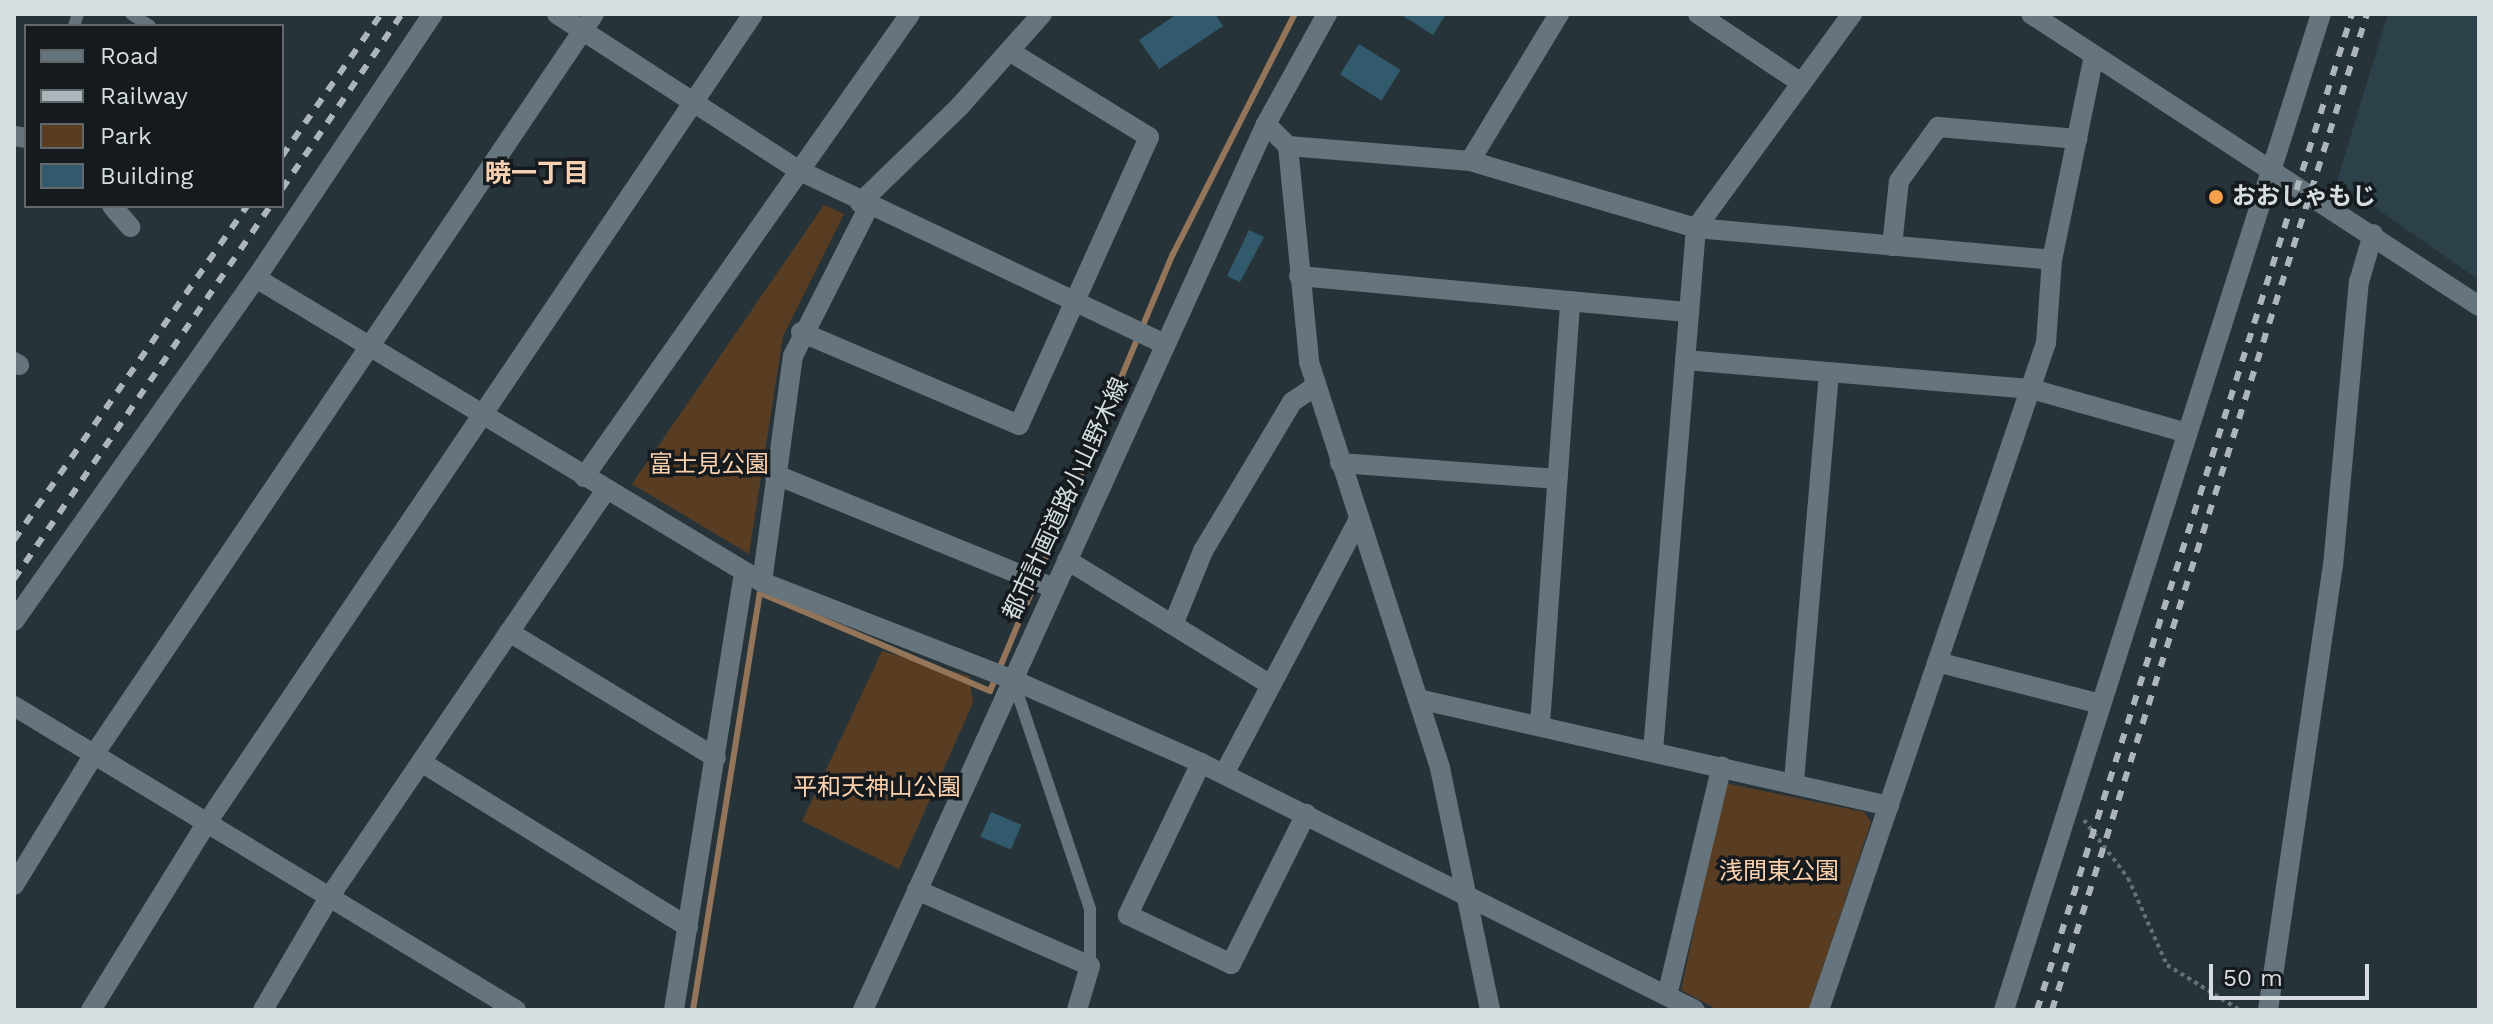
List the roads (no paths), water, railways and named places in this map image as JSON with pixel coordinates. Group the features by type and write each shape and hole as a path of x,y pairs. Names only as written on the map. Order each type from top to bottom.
{"street":[{"path":"14,621 256,278 433,14"},
{"path":"557,14 588,23 694,102 798,170 865,205 1165,344"},
{"path":"91,1010 206,824 753,14"},
{"path":"584,477 910,14"},
{"path":"674,1010 716,758 801,332 865,205 1042,14"},
{"name":"都市計画道路小山野木線","path":"863,1010 1266,124 1327,14"},
{"path":"1470,161 1559,14"},
{"path":"1698,14 1801,83"},
{"path":"1653,751 1696,228 1852,14"},
{"path":"2031,14 2272,167 2479,306"},
{"path":"2004,1010 2272,167 2314,17"},
{"path":"14,885 93,756 588,23"},
{"path":"801,332 1019,425 1149,137 1009,51"},
{"path":"1819,1010 2046,343 2052,260 2094,56"},
{"path":"1266,124 1288,146 1299,276 1316,386 1440,768 1461,890 1490,1010"},
{"path":"1892,246 1899,181 1938,127 2077,139"},
{"path":"1288,146 1470,161 1696,228 2052,260"},
{"path":"114,208 130,227"},
{"path":"2268,1010 2333,566 2359,282 2373,234"},
{"path":"1299,276 1689,312"},
{"path":"256,278 753,577 1013,680 1201,763 1461,890 1695,1010"},
{"path":"1540,724 1570,301"},
{"path":"1685,360 2032,389 2187,433"},
{"path":"1794,781 1829,372"},
{"path":"1173,625 1211,537 1292,402 1316,386"},
{"path":"1340,463 1557,479"},
{"path":"774,474 1054,588"},
{"path":"263,1010 330,896 606,490"},
{"path":"1224,774 1358,521"},
{"path":"1067,560 1271,685"},
{"path":"509,632 716,758"},
{"path":"1937,662 2101,704"},
{"path":"1418,699 1794,781 1889,806"},
{"path":"14,706 516,1010"},
{"path":"421,762 688,927"},
{"path":"1201,763 1128,915 1231,964 1306,814"},
{"path":"1667,996 1722,766"},
{"path":"917,890 1090,966 1077,1010"}],"lane":[{"path":"1013,680 1085,887 1093,937 1090,966"}],"waterway":[{"path":"693,1010 760,593 990,691 1173,254 1295,14"}],"railway":[{"path":"284,153 381,14"},
{"path":"284,186 402,14"},
{"path":"2037,1010 2352,14"},
{"path":"2052,1010 2367,14"},
{"path":"14,540 246,208"},
{"path":"14,579 269,208"}],"place":[{"name":"おおしゃもじ","path":"2216,197"}],"district":[{"name":"暁一丁目","path":"537,174"}],"park label":[{"name":"富士見公園","path":"709,465"},
{"name":"平和天神山公園","path":"877,788"},
{"name":"浅間東公園","path":"1779,872"}]}
